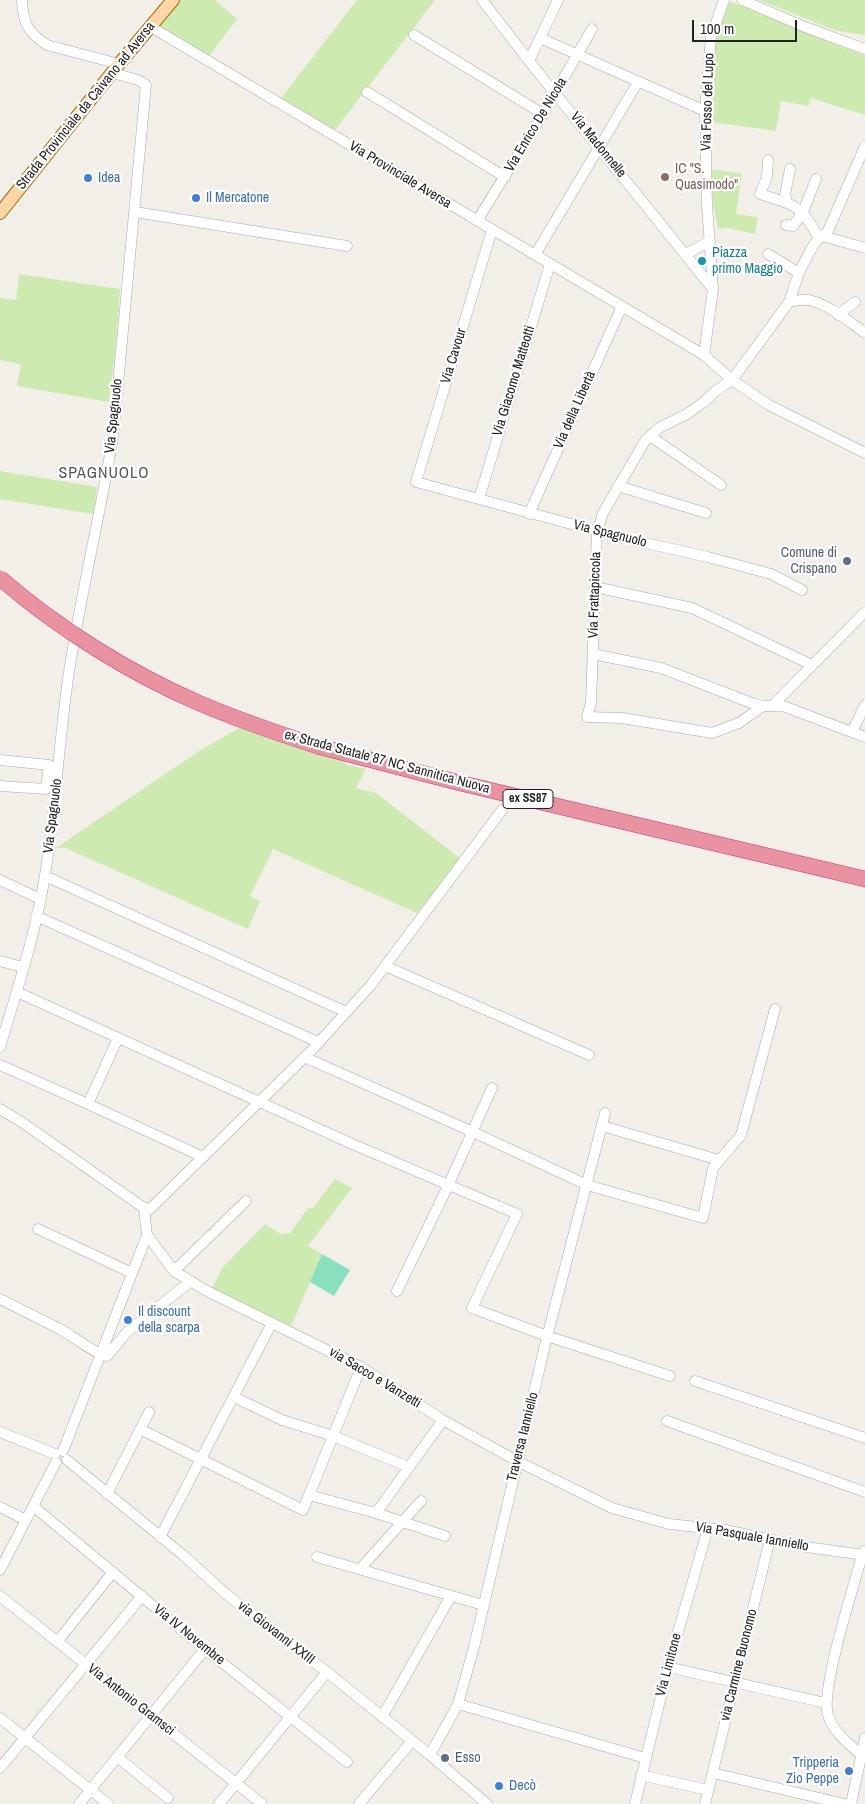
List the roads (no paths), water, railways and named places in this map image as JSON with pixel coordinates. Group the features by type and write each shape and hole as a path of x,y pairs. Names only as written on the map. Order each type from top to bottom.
{"highway":[{"name":"ex Strada Statale 87 NC Sannitica Nuova","path":"0,578 90,644 141,675 199,703 259,727 317,746 460,783 865,879"}],"main road":[{"name":"Strada Provinciale da Caivano ad Aversa","path":"0,213 173,0"}],"street":[{"path":"22,0 22,13 28,29 38,39 47,45 116,68"},
{"name":"Via Madonnelle","path":"482,0 713,289"},
{"path":"529,61 558,0"},
{"name":"Via Fosso del Lupo","path":"704,355 713,289 707,205 705,111 711,37 724,0"},
{"path":"742,0 805,27 865,49"},
{"name":"Via Provinciale Aversa","path":"151,27 704,355 732,380 769,405 865,453"},
{"name":"Via Enrico De Nicola","path":"477,221 543,114 592,29"},
{"path":"414,34 543,114"},
{"path":"540,38 705,111"},
{"path":"844,42 865,44"},
{"name":"Via Spagnuolo","path":"0,1047 23,967 45,876 69,674 82,597 107,476 112,437 146,85 116,68"},
{"path":"535,255 638,82"},
{"path":"367,92 505,177"},
{"name":"Via Frattapiccola","path":"767,706 739,723 712,733 622,718 587,717 590,703 593,654 597,532 603,513 636,454 650,436 660,428 687,414 732,380 789,302 799,272 820,238 828,231 865,146"},
{"path":"768,160 767,176 760,194 787,203 803,212 820,238 865,248"},
{"path":"787,203 785,195 790,169"},
{"path":"786,225 793,226 803,212 816,179"},
{"path":"135,212 347,246"},
{"name":"Via Cavour","path":"416,482 492,230"},
{"path":"686,254 710,241"},
{"path":"768,254 799,272"},
{"name":"Via Giacomo Matteotti","path":"479,500 550,264"},
{"path":"789,302 809,300 838,314 865,334"},
{"path":"838,314 855,302"},
{"name":"Via della Libertà","path":"529,514 622,306"},
{"path":"650,436 721,485"},
{"name":"Via Spagnuolo","path":"416,482 597,532 708,557 771,574 802,590"},
{"path":"618,486 706,512"},
{"path":"595,587 692,608 812,664"},
{"path":"767,706 865,612"},
{"path":"593,654 661,668 767,706 782,706 865,737"},
{"path":"852,732 865,705"},
{"path":"0,760 49,765 46,789 0,786"},
{"path":"0,1109 144,1208 150,1209 304,1057 371,985 502,810"},
{"path":"45,876 346,1012"},
{"path":"0,880 40,899"},
{"path":"36,916 318,1042"},
{"path":"0,960 23,967"},
{"path":"385,966 589,1055"},
{"path":"16,992 350,1143 517,1214 472,1308 547,1336 670,1376"},
{"path":"304,1057 587,1185 703,1218 713,1168 741,1135 775,1009"},
{"path":"88,1104 118,1038"},
{"path":"0,1065 203,1157"},
{"path":"398,1291 492,1088"},
{"name":"Traversa Ianniello","path":"430,1755 458,1704 528,1421 547,1336 605,1113"},
{"path":"602,1126 719,1160"},
{"path":"174,1270 246,1201"},
{"path":"0,1570 60,1457 147,1235 144,1208"},
{"path":"38,1229 132,1273"},
{"name":"via Sacco e Vanzetti","path":"147,1235 174,1270 191,1281 362,1367 444,1420 517,1460 612,1508 640,1515"},
{"path":"0,1299 86,1344 100,1355 107,1356 122,1337 191,1281"},
{"path":"160,1537 272,1323"},
{"path":"110,1331 122,1337"},
{"path":"140,1429 164,1443 201,1459 302,1510 362,1367"},
{"path":"695,1380 865,1438"},
{"path":"234,1397 282,1420 333,1436 410,1467"},
{"path":"107,1494 149,1412"},
{"path":"376,1513 444,1420"},
{"path":"667,1421 865,1492"},
{"name":"via Giovanni XXIII","path":"0,1432 60,1457 160,1537 226,1594 327,1672 488,1804"},
{"path":"309,1495 376,1513 445,1536"},
{"path":"360,1569 421,1501"},
{"name":"Via IV Novembre","path":"33,1506 205,1649 347,1762"},
{"path":"0,1507 26,1520"},
{"name":"Via Pasquale Ianniello","path":"640,1515 669,1524 708,1528 864,1554"},
{"name":"Via Limitone","path":"636,1804 645,1758 668,1667 708,1528"},
{"name":"via Carmine Buonomo","path":"705,1804 770,1539"},
{"path":"861,1755 834,1729 828,1715 826,1703 834,1657 864,1554"},
{"path":"317,1557 483,1605"},
{"path":"57,1642 113,1572"},
{"name":"Via Antonio Gramsci","path":"0,1596 262,1804"},
{"path":"0,1768 142,1596"},
{"path":"382,1717 451,1596"},
{"path":"79,1804 205,1649"},
{"path":"668,1667 826,1703"},
{"path":"219,1804 327,1672"},
{"path":"458,1704 645,1758"},
{"path":"0,1718 108,1804"},
{"path":"851,1804 862,1768 861,1755 865,1738"},
{"path":"359,1804 412,1741"},
{"path":"117,1757 168,1798"},
{"path":"713,1773 845,1804"},
{"path":"642,1775 708,1790"}],"place":[{"name":"IC \"S. Quasimodo\"","path":"665,177"},
{"name":"Idea","path":"88,178"},
{"name":"Il Mercatone","path":"196,198"},
{"name":"Piazza primo Maggio","path":"702,261"},
{"name":"Comune di Crispano","path":"847,561"},
{"name":"Il discount della scarpa","path":"128,1320"},
{"name":"Esso","path":"445,1758"},
{"name":"Tripperia Zio Peppe","path":"849,1771"},
{"name":"Decò","path":"499,1786"}],"district":[{"name":"SPAGNUOLO","path":"104,474"}]}
